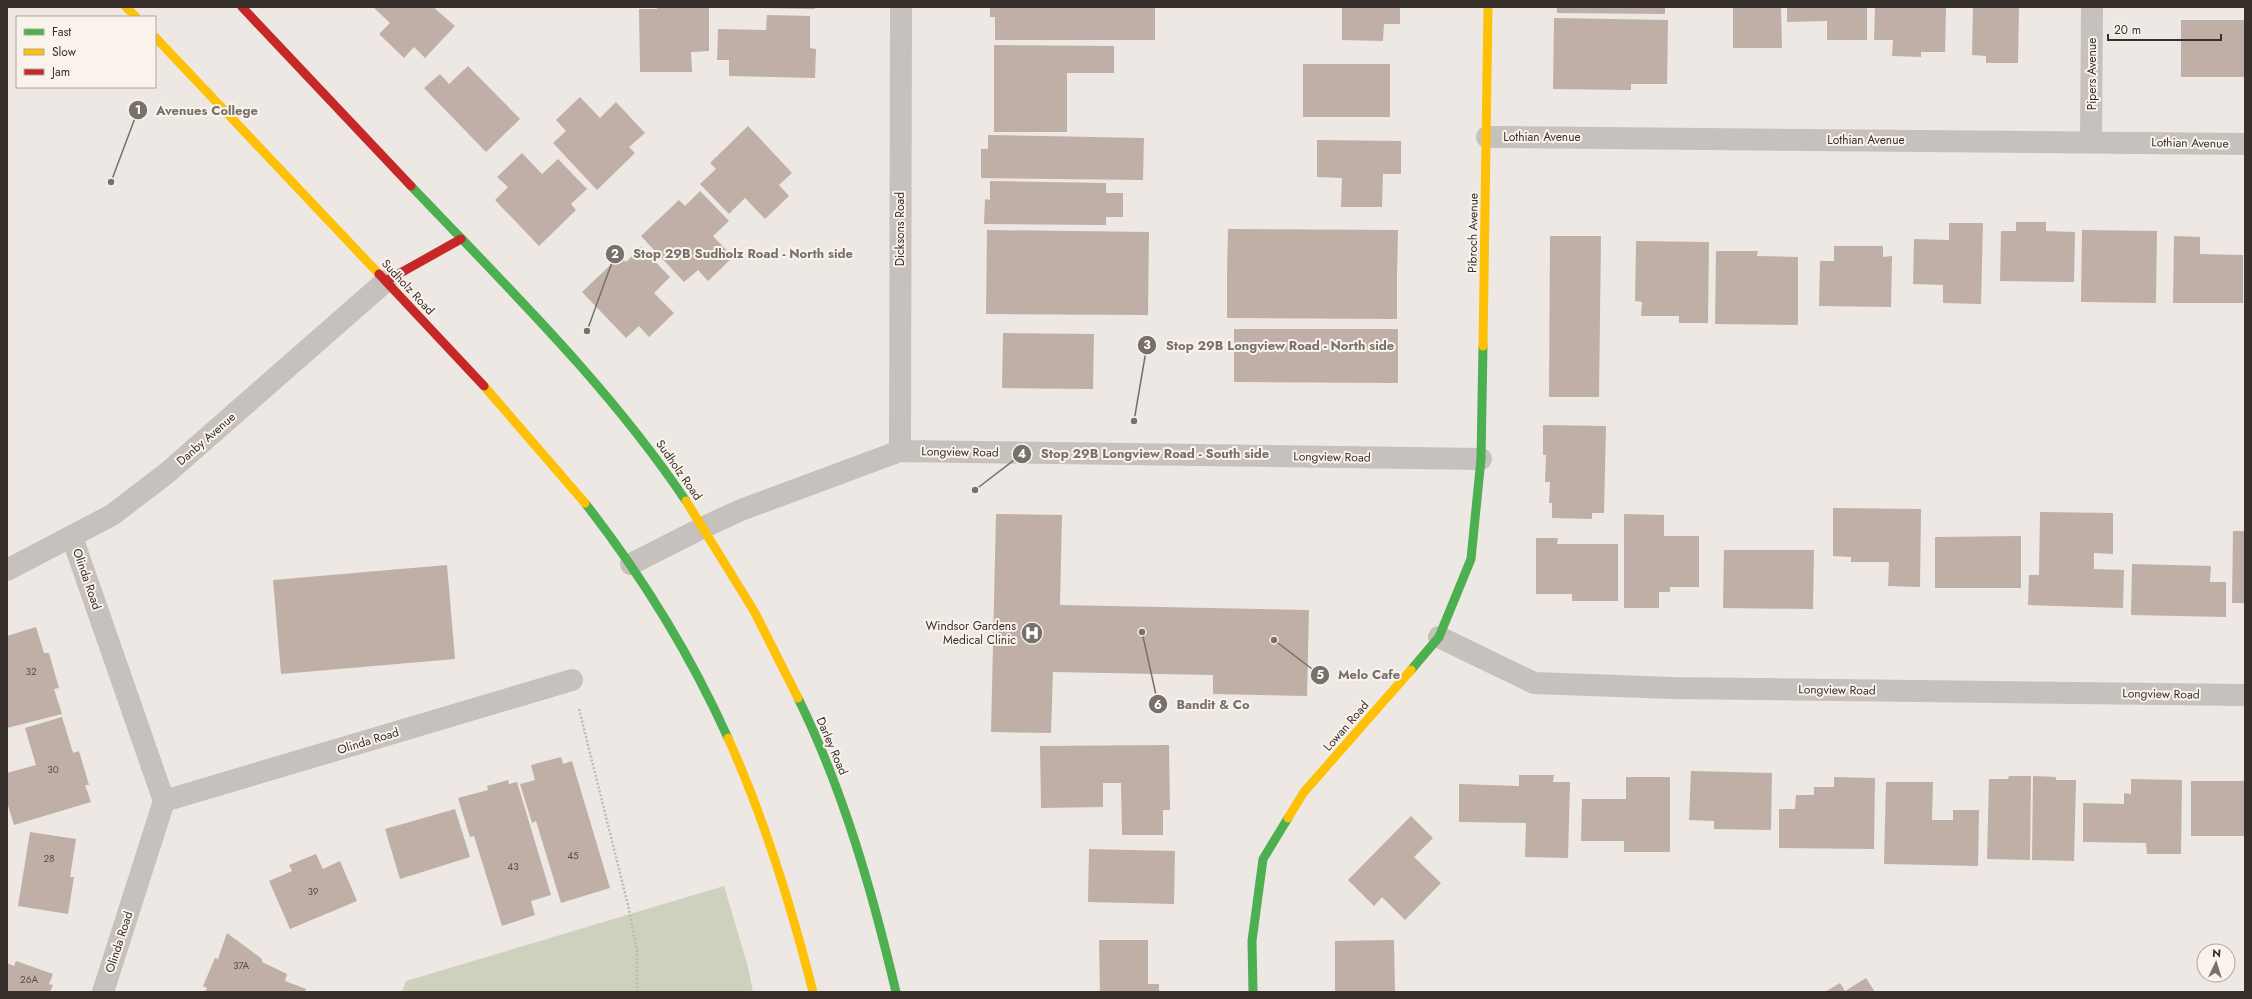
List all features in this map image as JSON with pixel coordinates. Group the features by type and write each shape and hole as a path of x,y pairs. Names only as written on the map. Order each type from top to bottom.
{"main road":[{"path":"126,7 135,16"},
{"name":"Sudholz Road","path":"242,7 599,385 669,475 704,527"},
{"name":"Pibroch Avenue","path":"1481,459 1488,7"},
{"name":"Sudholz Road","path":"156,38 386,281 532,439 578,493 630,564"},
{"path":"386,281 461,239"},
{"name":"Lowan Road","path":"1253,992 1252,941 1263,859 1304,792 1439,637 1471,559 1481,459"},
{"name":"Darley Road","path":"704,527 750,602 811,726 838,790 861,857 896,992"},
{"path":"630,564 673,632 710,699 754,797 785,883 813,992"}],"street":[{"name":"Dicksons Road","path":"900,451 901,7"},
{"name":"Pipers Avenue","path":"2091,142 2092,7"},
{"name":"Lothian Avenue","path":"1487,137 2245,144"},
{"name":"Danby Avenue","path":"7,570 112,515 167,473 386,281"},
{"name":"Longview Road","path":"630,564 704,527 760,503 900,451 1481,459"},
{"name":"Olinda Road","path":"72,537 164,801 103,992"},
{"name":"Longview Road","path":"1439,637 1534,683 1689,688 2245,695"},
{"name":"Olinda Road","path":"164,801 572,680"}],"path":[{"path":"572,680 628,905 637,951 637,992"}],"green space":[{"path":"724,886 748,967 753,992 402,992 406,981"}],"building":[{"path":"373,7 433,7 455,26 425,58 414,47 404,58 379,34 390,23"},
{"path":"657,7 709,8 709,51 691,52 692,72 640,72 639,9 657,9"},
{"path":"815,7 815,9 757,8"},
{"path":"990,7 1155,7 1155,40 995,40 995,17 990,17"},
{"path":"1342,7 1400,7 1400,24 1384,24 1383,41 1342,40"},
{"path":"1557,7 1665,7 1665,14 1557,13"},
{"path":"1733,7 1781,7 1782,48 1733,48"},
{"path":"1787,7 1867,7 1867,40 1827,40 1827,21 1787,22"},
{"path":"1875,7 1946,7 1945,52 1921,52 1921,57 1892,56 1893,40 1874,40"},
{"path":"1973,7 2019,7 2018,63 1986,63 1986,56 1972,55"},
{"path":"767,15 810,16 810,48 816,49 815,78 729,76 729,60 717,60 718,29 766,30"},
{"path":"1554,18 1668,20 1667,84 1631,84 1631,90 1553,89"},
{"path":"2181,20 2245,20 2245,77 2181,77"},
{"path":"994,45 1114,46 1114,73 1067,73 1067,132 994,132"},
{"path":"1303,64 1390,64 1390,117 1303,117"},
{"path":"468,66 520,119 486,152 424,88 440,74 449,84"},
{"path":"580,97 600,118 616,102 645,133 629,147 635,153 597,190 553,143 566,131 556,120"},
{"path":"748,126 792,173 779,185 789,196 765,219 745,198 729,214 700,184 716,169 710,163"},
{"path":"988,135 1144,138 1143,180 981,178 981,149 988,149"},
{"path":"1317,140 1401,141 1401,174 1383,174 1382,207 1341,207 1342,178 1317,177"},
{"path":"522,153 542,174 558,159 587,189 571,204 576,210 539,246 495,200 508,187 497,177"},
{"path":"990,181 1106,183 1106,193 1123,193 1123,217 1106,217 1106,225 984,224 985,199 990,200"},
{"path":"700,191 729,221 713,236 733,257 708,281 698,270 684,282 641,236 679,200 685,206"},
{"path":"2016,222 2046,222 2046,231 2075,232 2074,282 2000,281 2001,231 2016,231"},
{"path":"1949,223 1983,223 1981,304 1943,303 1943,285 1913,284 1914,239 1949,240"},
{"path":"1228,229 1398,230 1397,275 1227,273"},
{"path":"987,230 1149,232 1148,315 986,314"},
{"path":"2082,230 2157,231 2156,303 2081,302"},
{"path":"1550,236 1601,236 1599,397 1549,397"},
{"path":"2174,236 2200,237 2200,254 2243,255 2243,303 2173,303"},
{"path":"1636,241 1709,242 1708,323 1679,323 1679,316 1641,316 1642,302 1635,301"},
{"path":"1834,246 1883,246 1883,257 1892,256 1891,307 1819,306 1820,261 1834,261"},
{"path":"641,247 670,277 654,293 674,313 649,337 639,326 626,338 582,292 620,256 626,262"},
{"path":"1716,251 1758,251 1757,256 1798,257 1798,325 1715,324"},
{"path":"1227,273 1397,275 1397,319 1227,318"},
{"path":"1234,329 1398,329 1398,383 1234,382"},
{"path":"1003,333 1094,334 1093,389 1002,388"},
{"path":"1543,425 1606,426 1604,513 1592,513 1592,519 1552,518 1552,503 1549,503 1550,482 1545,482 1546,455 1543,455"},
{"path":"1833,508 1921,509 1920,587 1888,586 1889,562 1851,562 1851,557 1833,556"},
{"path":"2040,512 2113,513 2113,554 2094,553 2094,569 2124,570 2123,608 2028,605 2029,575 2039,575"},
{"path":"996,514 1062,515 1060,605 1309,610 1307,696 1213,694 1213,675 1053,672 1051,733 991,732"},
{"path":"1624,514 1664,515 1664,536 1699,536 1699,587 1670,587 1670,592 1659,592 1659,608 1624,608"},
{"path":"2233,531 2245,531 2245,603 2232,603"},
{"path":"2021,536 2021,588 1935,588 1935,537"},
{"path":"1536,538 1558,538 1557,544 1618,544 1618,601 1572,601 1572,594 1536,594"},
{"path":"1724,550 1814,550 1813,609 1723,608"},
{"path":"2132,564 2211,566 2210,582 2226,582 2226,617 2131,615"},
{"path":"447,565 455,659 281,674 273,580"},
{"path":"36,627 44,653 49,653 59,688 54,689 62,714 7,728 7,636"},
{"path":"62,717 73,753 79,751 89,785 85,785 91,802 14,825 7,802 7,773 36,765 25,728"},
{"path":"1169,745 1170,810 1163,810 1163,835 1122,835 1121,783 1103,783 1103,807 1041,808 1040,746"},
{"path":"561,757 563,764 572,761 610,888 561,903 536,821 532,823 520,784 535,780 531,765"},
{"path":"1691,771 1772,773 1771,830 1714,829 1714,821 1689,820"},
{"path":"1519,775 1554,775 1553,782 1570,782 1568,858 1525,857 1526,823 1459,822 1459,784 1519,786"},
{"path":"2009,776 2031,776 2030,860 1987,859 1989,779 2008,779"},
{"path":"2033,776 2056,777 2056,780 2076,780 2074,861 2032,860"},
{"path":"1626,777 1670,777 1670,852 1624,852 1624,841 1581,841 1582,799 1626,799"},
{"path":"1834,777 1875,778 1874,849 1779,848 1779,809 1795,809 1796,795 1814,795 1814,787 1834,787"},
{"path":"2131,779 2182,780 2181,854 2147,854 2146,843 2083,842 2083,803 2124,804 2124,793 2131,794"},
{"path":"508,780 509,784 517,782 551,895 531,901 535,915 502,926 474,836 470,837 458,798 488,790 487,786"},
{"path":"2191,781 2245,781 2245,836 2191,836"},
{"path":"1886,782 1933,782 1932,820 1953,820 1953,810 1979,810 1978,866 1884,864"},
{"path":"455,809 470,857 400,879 385,829"},
{"path":"1411,816 1433,838 1414,857 1441,883 1405,920 1382,897 1374,906 1348,880"},
{"path":"30,832 76,839 70,877 74,877 68,914 18,906"},
{"path":"1089,849 1175,851 1174,904 1088,902"},
{"path":"316,854 323,869 340,861 357,901 290,929 269,881 292,871 289,865"},
{"path":"227,933 262,959 262,962 287,974 285,981 306,989 305,992 205,992 207,988 203,986 215,958 218,959"},
{"path":"1099,940 1148,940 1148,984 1159,984 1159,992 1100,992"},
{"path":"1394,940 1395,992 1335,992 1335,941"},
{"path":"16,961 53,974 49,984 53,985 50,992 7,992 7,963 14,966"},
{"path":"1866,978 1875,992 1825,992 1840,983 1845,991"}],"traffic: fast":[{"path":"411,186 520,299 590,377 656,458 686,501"},
{"path":"1411,670 1439,637 1471,559 1481,459 1483,346"},
{"path":"585,503 626,559 664,616 698,676 728,738"},
{"path":"798,698 814,733 843,806 867,879 896,992"},
{"path":"1253,992 1252,941 1263,859 1288,818"}],"traffic: slow":[{"path":"126,7 135,16"},
{"path":"1483,346 1488,7"},
{"path":"156,38 379,274"},
{"path":"484,386 585,503"},
{"path":"686,501 754,611 798,698"},
{"path":"1288,818 1304,792 1411,670"},
{"path":"728,738 754,800 776,863 796,927 813,992"}],"traffic: jam":[{"path":"242,7 411,186"},
{"path":"386,281 461,239"},
{"path":"379,274 484,386"}],"place":[{"name":"Avenues College","path":"111,182"},
{"name":"Stop 29B Sudholz Road - North side","path":"587,331"},
{"name":"Stop 29B Longview Road - North side","path":"1134,421"},
{"name":"Stop 29B Longview Road - South side","path":"975,490"},
{"name":"Bandit & Co","path":"1142,632"},
{"name":"Windsor Gardens Medical Clinic","path":"1032,633"},
{"name":"Melo Cafe","path":"1274,640"}]}
